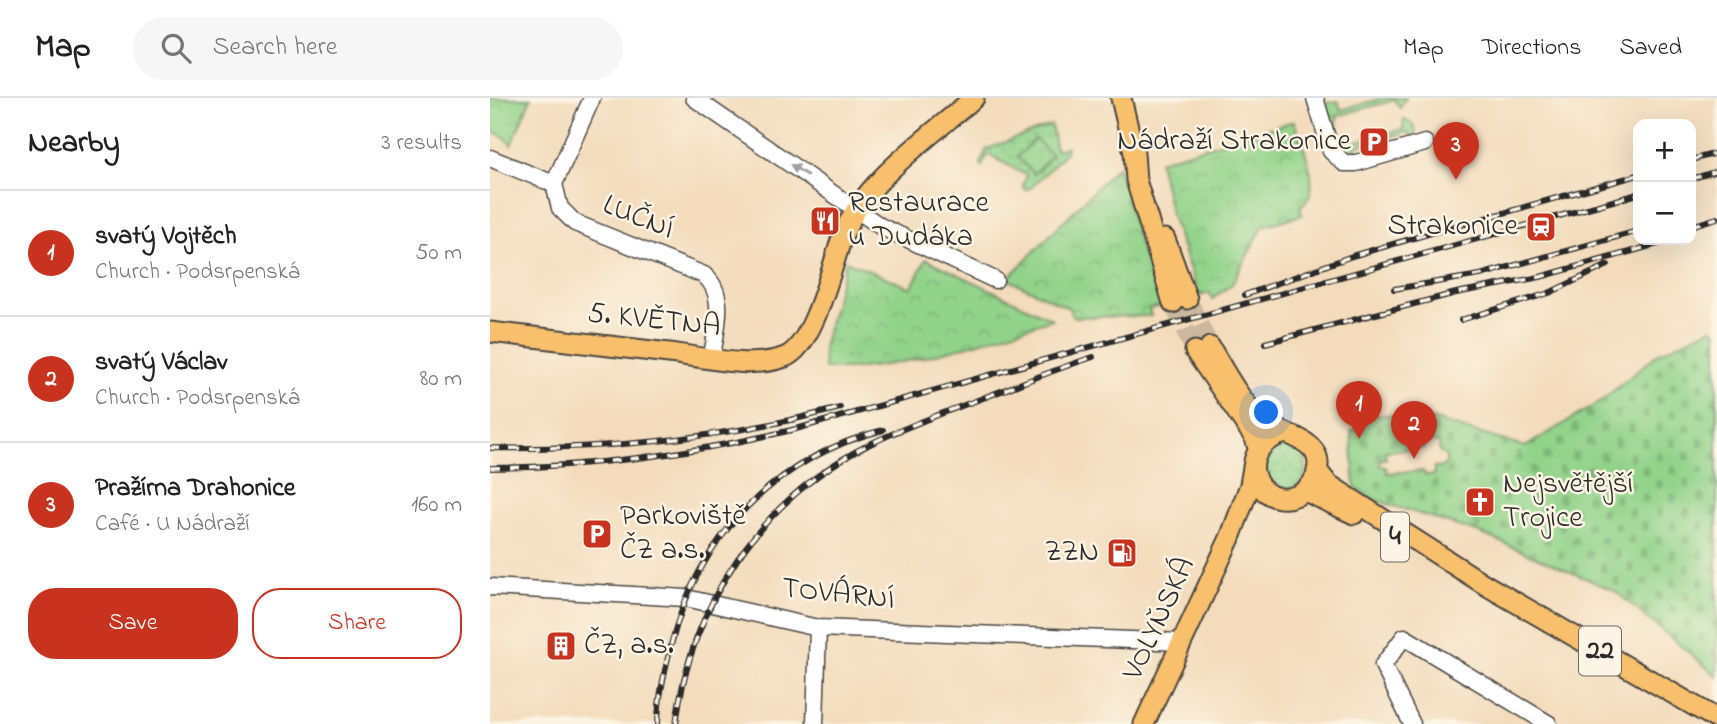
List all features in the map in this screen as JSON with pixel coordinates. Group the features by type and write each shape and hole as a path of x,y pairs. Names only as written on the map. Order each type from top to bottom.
{"main road":[{"path":"856,207 876,184 974,98"},
{"path":"1121,98 1146,221 1180,301"},
{"name":"5. KVĚTNA","path":"490,332 712,358 757,361 785,357 805,338 843,234 856,207"},
{"path":"1203,349 1258,417 1270,428 1285,433 1309,444 1317,461 1314,480 1304,491 1288,498 1275,496 1259,485 1255,438 1203,349"},
{"path":"1255,457 1270,438 1285,433"},
{"name":"VOLYŇSKÁ","path":"1144,724 1230,538 1250,485 1255,457"},
{"name":"22","path":"1317,470 1328,484 1484,584 1717,719"},
{"name":"4","path":"1304,491 1332,502 1484,584"},
{"name":"VOLYŇSKÁ","path":"1230,538 1253,502 1275,496"}],"street":[{"path":"490,158 554,184 592,98"},
{"path":"694,98 880,226 995,280"},
{"path":"1315,98 1331,151 1344,163 1356,163 1425,144"},
{"name":"LUČNÍ","path":"554,184 560,208 575,223 704,275 713,282 719,300 712,358"},
{"name":"TOVÁRNÍ","path":"490,587 686,598 818,628 1183,642"},
{"path":"815,724 818,628"},
{"path":"1412,724 1383,664 1404,637 1549,724"}],"green space":[{"path":"490,98 531,98 511,145 506,138 490,130"},
{"path":"1383,98 1406,98 1400,108 1395,100 1337,116 1337,126 1330,122 1325,104 1338,101 1341,110"},
{"path":"1404,119 1414,125 1416,134 1413,140 1408,132 1355,147 1356,155 1351,157 1339,152 1336,142 1340,137 1345,145 1403,129"},
{"path":"1294,121 1306,154 1311,179 1311,190 1300,206 1302,215 1263,226 1232,284 1212,299 1210,293 1199,296 1171,215 1159,161"},
{"path":"1051,125 1056,150 1067,147 1066,152 1031,188 1025,190 1022,186 1027,176 988,154 982,166 980,163 987,149"},
{"path":"1035,139 1052,155 1034,174 1017,157"},
{"path":"1118,166 1141,251 1161,306 1149,309 1151,316 1074,317 1069,308 1007,279"},
{"path":"926,259 1052,319 911,360 824,369 823,347 846,261 911,288"},
{"path":"1712,328 1717,332 1717,676 1615,591 1480,533 1372,499 1355,487 1351,431 1357,429 1356,415 1407,415 1435,420 1525,447 1600,402 1660,352","holes":["1439,443 1439,451 1446,456 1446,463 1441,468 1434,467 1434,475 1426,475 1423,471 1387,473 1386,467 1380,466 1380,460 1386,459 1385,451 1424,448 1424,444"]},
{"path":"1284,445 1300,451 1306,467 1300,483 1284,489 1268,483 1262,467 1268,451"}],"tunnel":[{"path":"1187,299 1210,347"},
{"path":"1173,303 1195,351"}],"railway":[{"path":"1696,159 1717,153"},
{"path":"1696,177 1717,171"},
{"path":"1454,227 1633,176"},
{"path":"490,468 606,462 683,452 796,429 1633,195"},
{"path":"1696,224 1717,218"},
{"path":"1245,295 1352,256 1462,224"},
{"path":"1394,289 1480,275 1633,232"},
{"path":"1265,343 1456,293 1540,277 1654,245"},
{"path":"1461,320 1549,293 1608,265"},
{"path":"676,724 684,679 697,637 715,597 737,559 764,525 795,494 831,467 884,437 1093,357"},
{"path":"490,448 578,447 666,440 754,427 840,408"},
{"path":"658,724 664,674 683,606 700,570 721,537 747,508 776,482 808,460 844,443 883,430"}],"place":[{"name":"Nádraží Strakonice","path":"1374,142"},
{"name":"Pražírna Drahonice","path":"1456,180"},
{"name":"Restaurace u Dudáka","path":"825,221"},
{"name":"Strakonice","path":"1541,227"},
{"name":"svatý Vojtěch","path":"1359,439"},
{"name":"svatý Václav","path":"1414,459"},
{"name":"Nejsvětější Trojice","path":"1480,502"},
{"name":"Parkoviště ČZ a.s.","path":"597,534"},
{"name":"ZZN","path":"1122,553"},
{"name":"ČZ, a.s.","path":"561,646"}]}
